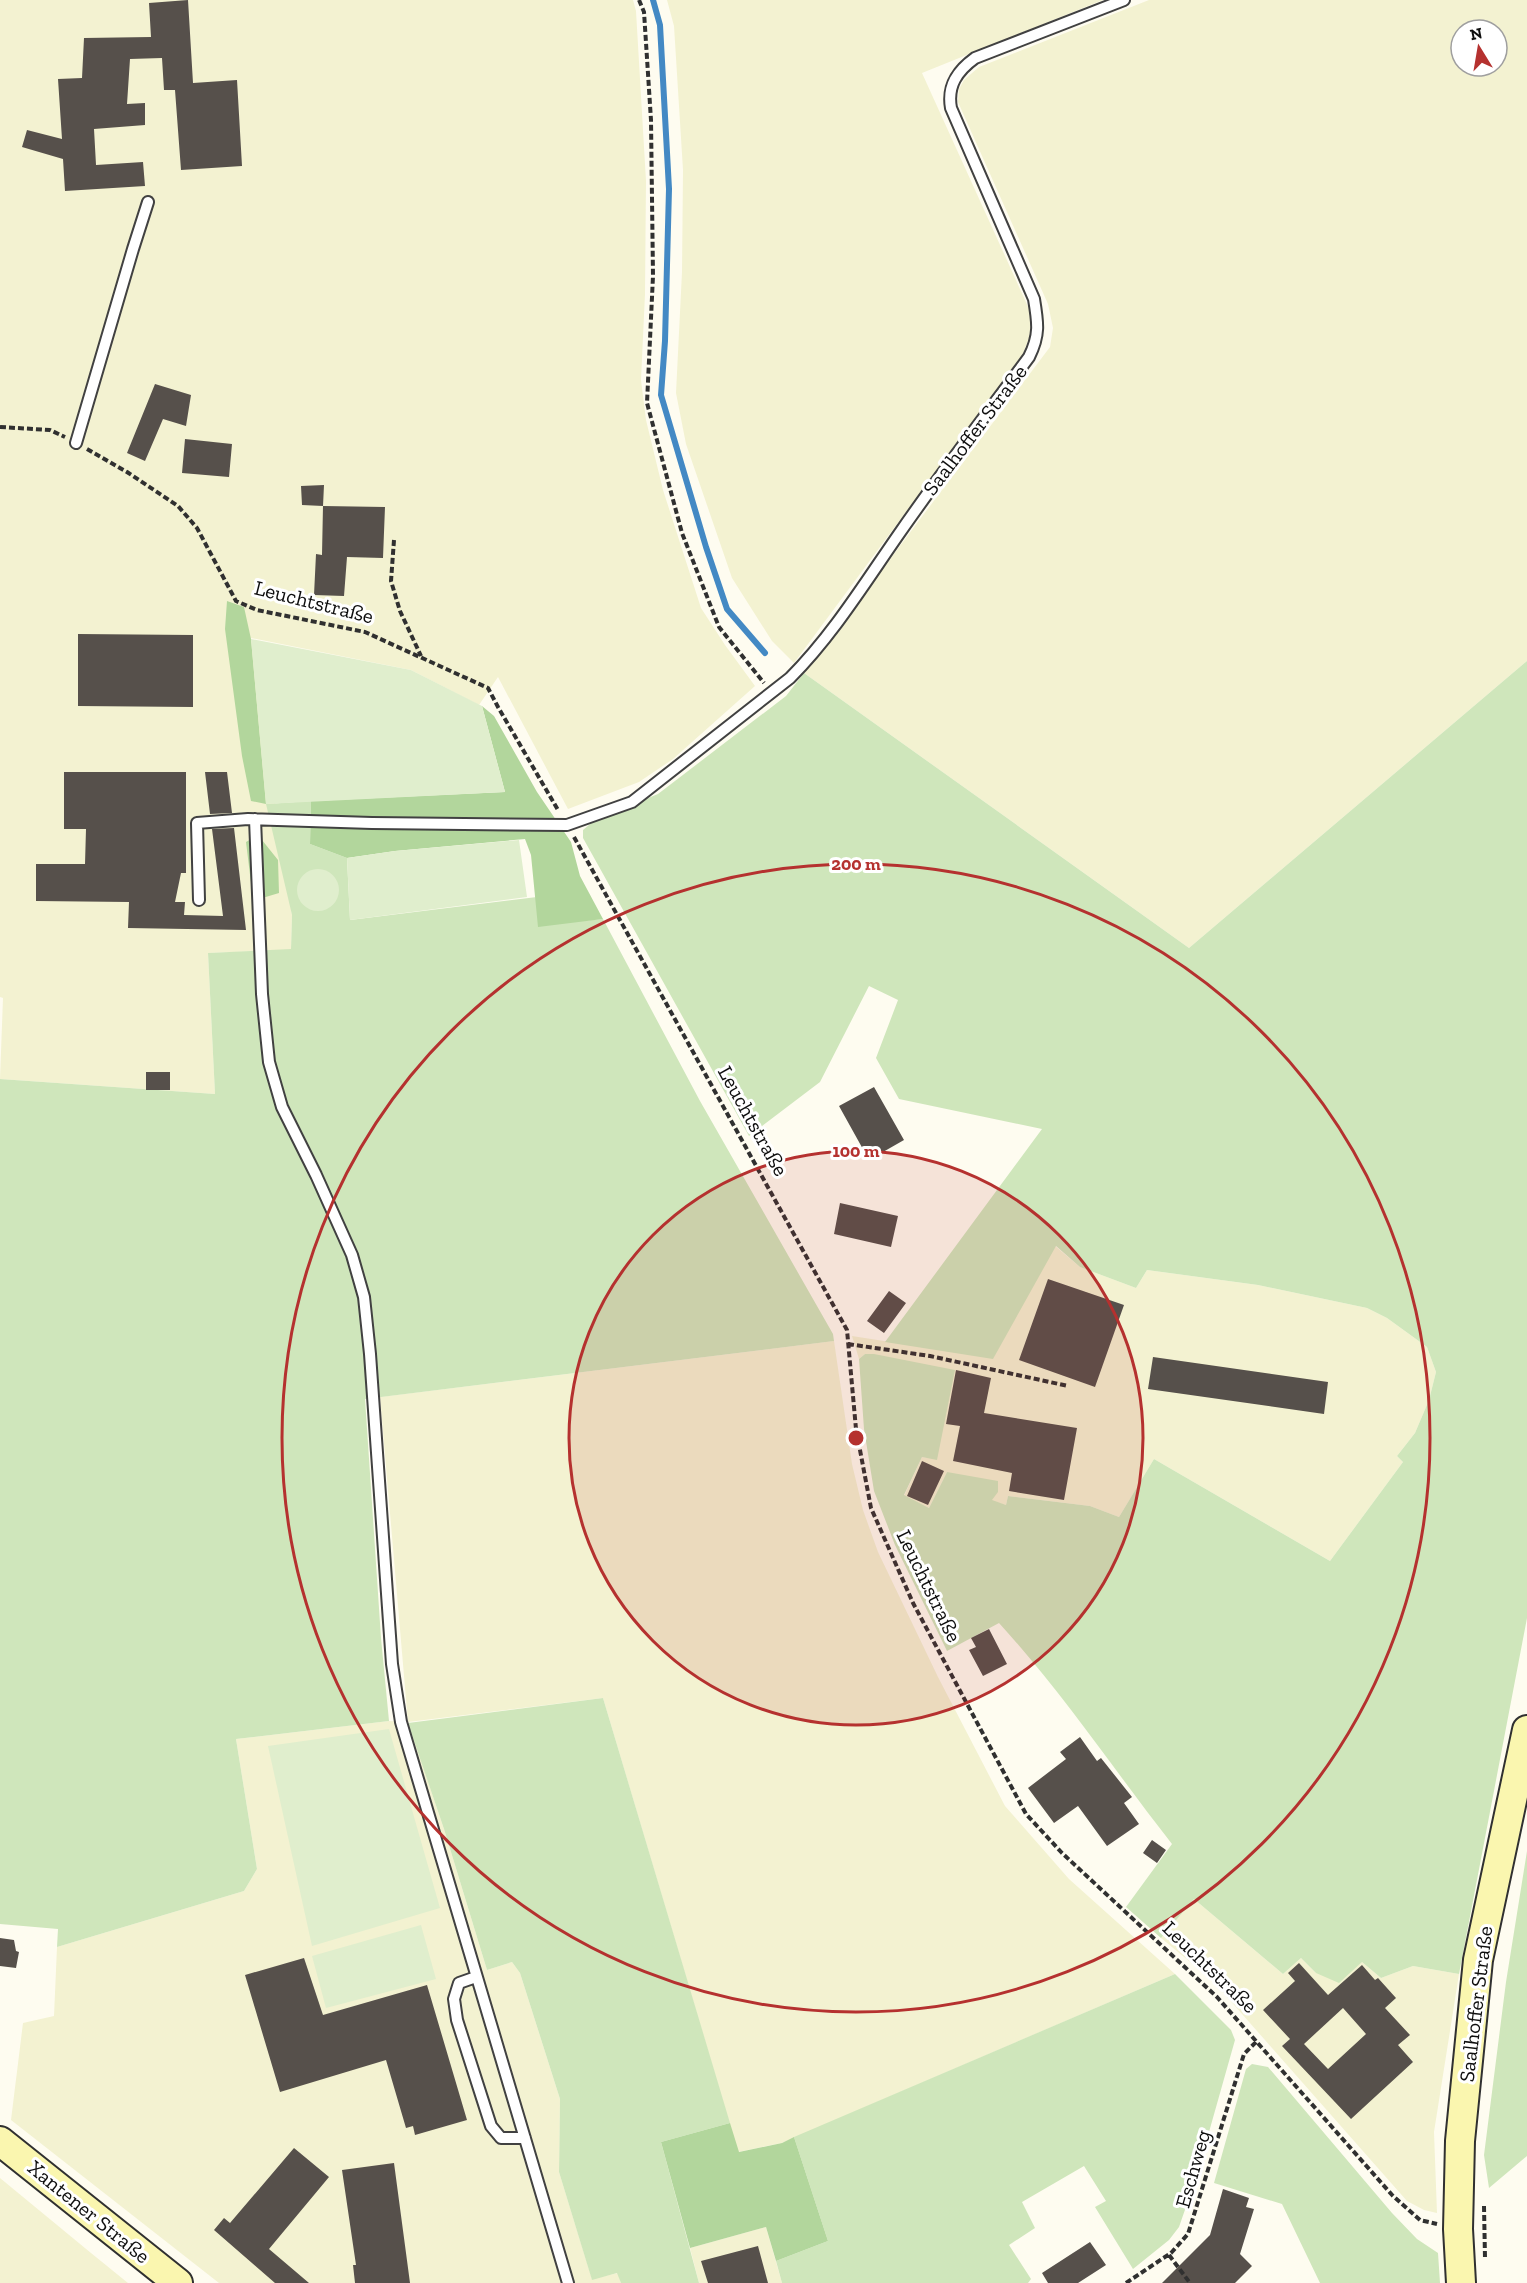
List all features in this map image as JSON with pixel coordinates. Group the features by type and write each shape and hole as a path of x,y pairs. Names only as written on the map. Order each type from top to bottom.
{"street":[{"name":"Saalhoffer Straße","path":"1461,2283 1458,2229 1460,2141 1478,1960 1527,1730"},
{"name":"Xantener Straße","path":"0,2141 178,2283"}],"lane":[{"name":"Saalhoffer Straße","path":"567,825 632,802 772,693 805,663 835,625 938,478 1029,357 1038,340 1034,299 951,108 949,95 953,81 961,68 975,58 1124,0"},
{"path":"76,442 148,202"},
{"path":"255,819 262,994 269,1062 282,1107 316,1175 352,1256 364,1297 392,1664 401,1722 568,2283"},
{"path":"199,900 197,823 255,819 567,825"},
{"path":"476,1977 459,1983 454,1999 457,2020 491,2126 501,2138 525,2138"}],"path":[{"path":"639,0 644,12 651,120 652,276 647,403 682,533 719,627 772,693"},
{"name":"Leuchtstraße","path":"0,427 50,430 76,442 127,472 178,506 197,528 236,601 257,610 365,632 488,688 567,825 847,1330 856,1429 871,1508 913,1603 1026,1814 1062,1853 1217,1997 1392,2196 1420,2220 1458,2229"},
{"path":"394,540 391,581 400,611 422,658"},
{"path":"848,1344 930,1356 1068,1386"},
{"name":"Eschweg","path":"1126,2283 1168,2255 1188,2234 1244,2054 1257,2041"},
{"path":"1168,2255 1190,2283"}],"green space":[{"path":"0,0 633,0 636,11 646,181 645,294 641,380 646,420 663,490 701,608 755,686 673,759 639,782 568,809 498,677 479,705 411,670 251,638 292,915 291,950 208,953 215,1094 0,1079 3,998 0,997"},
{"path":"667,0 1103,0 922,73 1030,311 1032,323 1029,338 1023,354 794,663 772,641 732,578 686,444 676,393 682,272 683,170 674,26"},
{"path":"1149,0 1527,0 1527,661 1189,948 804,673 1050,347 1053,328 1048,304 958,102 959,89 964,80 979,67"},
{"path":"227,601 244,607 251,639 266,804 251,801 242,756 225,629"},
{"path":"251,639 411,670 482,706 505,792 266,804"},
{"path":"1527,661 1527,1618 1459,1974 1413,1966 1381,1978 1362,1962 1339,1983 1316,1973 1301,1958 1283,1974 1194,1899 1161,1938 1126,1907 1172,1844 1066,1704 999,1623 947,1651 895,1545 874,1491 864,1429 859,1359 865,1354 874,1354 955,1370 937,1460 922,1457 904,1495 929,1508 947,1472 998,1481 998,1492 992,1500 1006,1505 1008,1496 1090,1506 1119,1517 1154,1459 1330,1561 1403,1462 1397,1456 1415,1433 1429,1400 1436,1372 1427,1347 1387,1318 1367,1308 1258,1285 1147,1270 1136,1288 1080,1267 1056,1246 993,1359 885,1342 1042,1129 899,1099 876,1058 898,1000 869,986 820,1082 749,1136 583,838 583,830 596,819 658,794 786,696 804,673 1189,948"},
{"path":"482,706 494,716 537,792 571,842 580,876 603,919 538,927 531,855 525,839 395,851 347,858 310,844 311,801 505,792"},
{"path":"311,801 310,844 347,858 350,920 537,897 536,904 579,921 603,919 700,1101 833,1334 834,1341 365,1399 381,1638 389,1721 236,1739 257,1869 244,1891 57,1947 58,1929 0,1924 0,1079 215,1094 208,953 291,949 292,915 266,804"},
{"path":"258,835 278,860 279,893 259,899 252,891 246,842"},
{"path":"519,840 527,897 350,920 347,858 395,851"},
{"path":"318,869 333,875 339,890 333,905 318,911 303,905 297,890 303,875"},
{"path":"1055,1246 1080,1267 1136,1288 1147,1270 1258,1285 1367,1308 1387,1318 1427,1347 1436,1372 1429,1400 1415,1433 1397,1456 1403,1462 1330,1561 1154,1459 1119,1517 1090,1506 1008,1496 1006,1505 991,1501 947,1472 929,1508 904,1496 922,1457 937,1459 865,1354 859,1359 852,1336 993,1358"},
{"path":"834,1341 852,1464 863,1510 878,1552 938,1677 1005,1806 1069,1879 1175,1974 782,2143 738,2152 603,1698 408,1722 380,1397"},
{"path":"603,1698 730,2123 661,2142 699,2283 621,2283 617,2273 592,2280 559,2172 560,2099 520,1973 512,1962 487,1970 444,1829 408,1723"},
{"path":"389,1721 408,1722 444,1829 487,1970 512,1962 520,1973 560,2099 559,2172 592,2279 618,2273 621,2283 219,2283 11,2120 23,2023 54,2016 57,1947 244,1891 257,1869 236,1739"},
{"path":"389,1729 440,1908 312,1946 268,1746"},
{"path":"1527,1851 1527,2156 1489,2188 1484,2155 1506,1982"},
{"path":"1194,1899 1283,1974 1301,1958 1316,1973 1362,1962 1381,1978 1413,1966 1459,1974 1434,2132 1437,2213 1424,2210 1407,2201 1212,1980 1161,1938"},
{"path":"421,1925 436,1979 326,2008 312,1956"},
{"path":"1175,1974 1231,2030 1235,2040 1196,2178 1179,2227 1169,2240 1133,2269 1095,2207 1106,2201 1084,2166 1022,2202 1035,2228 1009,2245 1031,2279 1028,2283 782,2283 776,2261 828,2241 794,2137"},
{"path":"1252,2064 1268,2067 1392,2213 1417,2239 1438,2253 1440,2283 1320,2283 1282,2204 1214,2183 1246,2069"},
{"path":"730,2123 739,2152 782,2143 794,2137 828,2241 776,2261 766,2227 690,2248 661,2142"},
{"path":"0,2178 91,2253 128,2283 0,2283"},
{"path":"766,2227 782,2283 699,2283 690,2248"}],"building":[{"path":"188,0 193,83 237,80 242,166 181,170 175,90 164,90 162,58 130,59 127,104 145,103 145,125 94,129 96,165 143,162 145,186 65,191 63,159 22,147 27,130 62,139 58,79 82,78 84,38 151,37 149,3"},
{"path":"155,384 191,395 186,426 163,419 145,461 127,453"},
{"path":"185,439 232,444 229,477 182,473"},
{"path":"324,485 323,506 302,505 301,486"},
{"path":"323,506 385,507 383,558 347,557 344,596 314,595 316,554 322,555"},
{"path":"78,634 193,635 193,707 78,706"},
{"path":"64,772 186,772 186,873 181,873 175,902 185,902 184,915 223,916 212,829 234,828 246,930 128,928 129,902 36,901 36,864 85,864 86,829 64,829"},
{"path":"205,772 227,772 232,813 210,814"},
{"path":"146,1072 170,1072 170,1090 146,1090"},
{"path":"874,1087 904,1140 869,1160 839,1106"},
{"path":"840,1203 898,1216 891,1247 834,1234"},
{"path":"1048,1279 1124,1305 1095,1387 1019,1360"},
{"path":"889,1291 906,1303 884,1333 867,1321"},
{"path":"1153,1357 1328,1382 1324,1414 1148,1389"},
{"path":"956,1370 991,1378 984,1413 1077,1428 1064,1500 1009,1491 1012,1473 953,1461 960,1426 946,1424"},
{"path":"922,1461 944,1471 928,1505 907,1496"},
{"path":"989,1629 1007,1664 983,1676 969,1650 976,1647 971,1638"},
{"path":"1080,1737 1097,1761 1101,1758 1132,1797 1124,1803 1139,1824 1107,1846 1078,1806 1054,1823 1028,1788 1066,1759 1060,1752"},
{"path":"1152,1840 1166,1850 1157,1863 1143,1853"},
{"path":"0,1938 14,1940 16,1951 19,1952 16,1968 0,1966"},
{"path":"304,1958 323,2015 427,1985 467,2120 415,2135 413,2126 406,2128 386,2060 280,2092 245,1975"},
{"path":"1299,1963 1328,1995 1362,1965 1375,1980 1378,1978 1396,1998 1385,2008 1410,2035 1398,2045 1413,2062 1351,2119 1282,2046 1290,2039 1263,2010 1295,1981 1288,1973","holes":["1343,2008 1366,2034 1328,2069 1304,2044"]},
{"path":"294,2148 329,2177 269,2249 309,2283 275,2283 214,2230 224,2218 230,2223"},
{"path":"394,2163 410,2283 355,2283 353,2265 356,2265 342,2170"},
{"path":"1223,2189 1249,2198 1246,2207 1254,2209 1240,2254 1252,2266 1235,2283 1162,2283 1210,2235"},
{"path":"1090,2242 1106,2265 1078,2283 1048,2283 1042,2273"},
{"path":"758,2246 768,2283 708,2283 701,2261"}],"waterway":[{"path":"653,0 660,25 669,189 665,341 661,395 727,609 765,653"}]}
